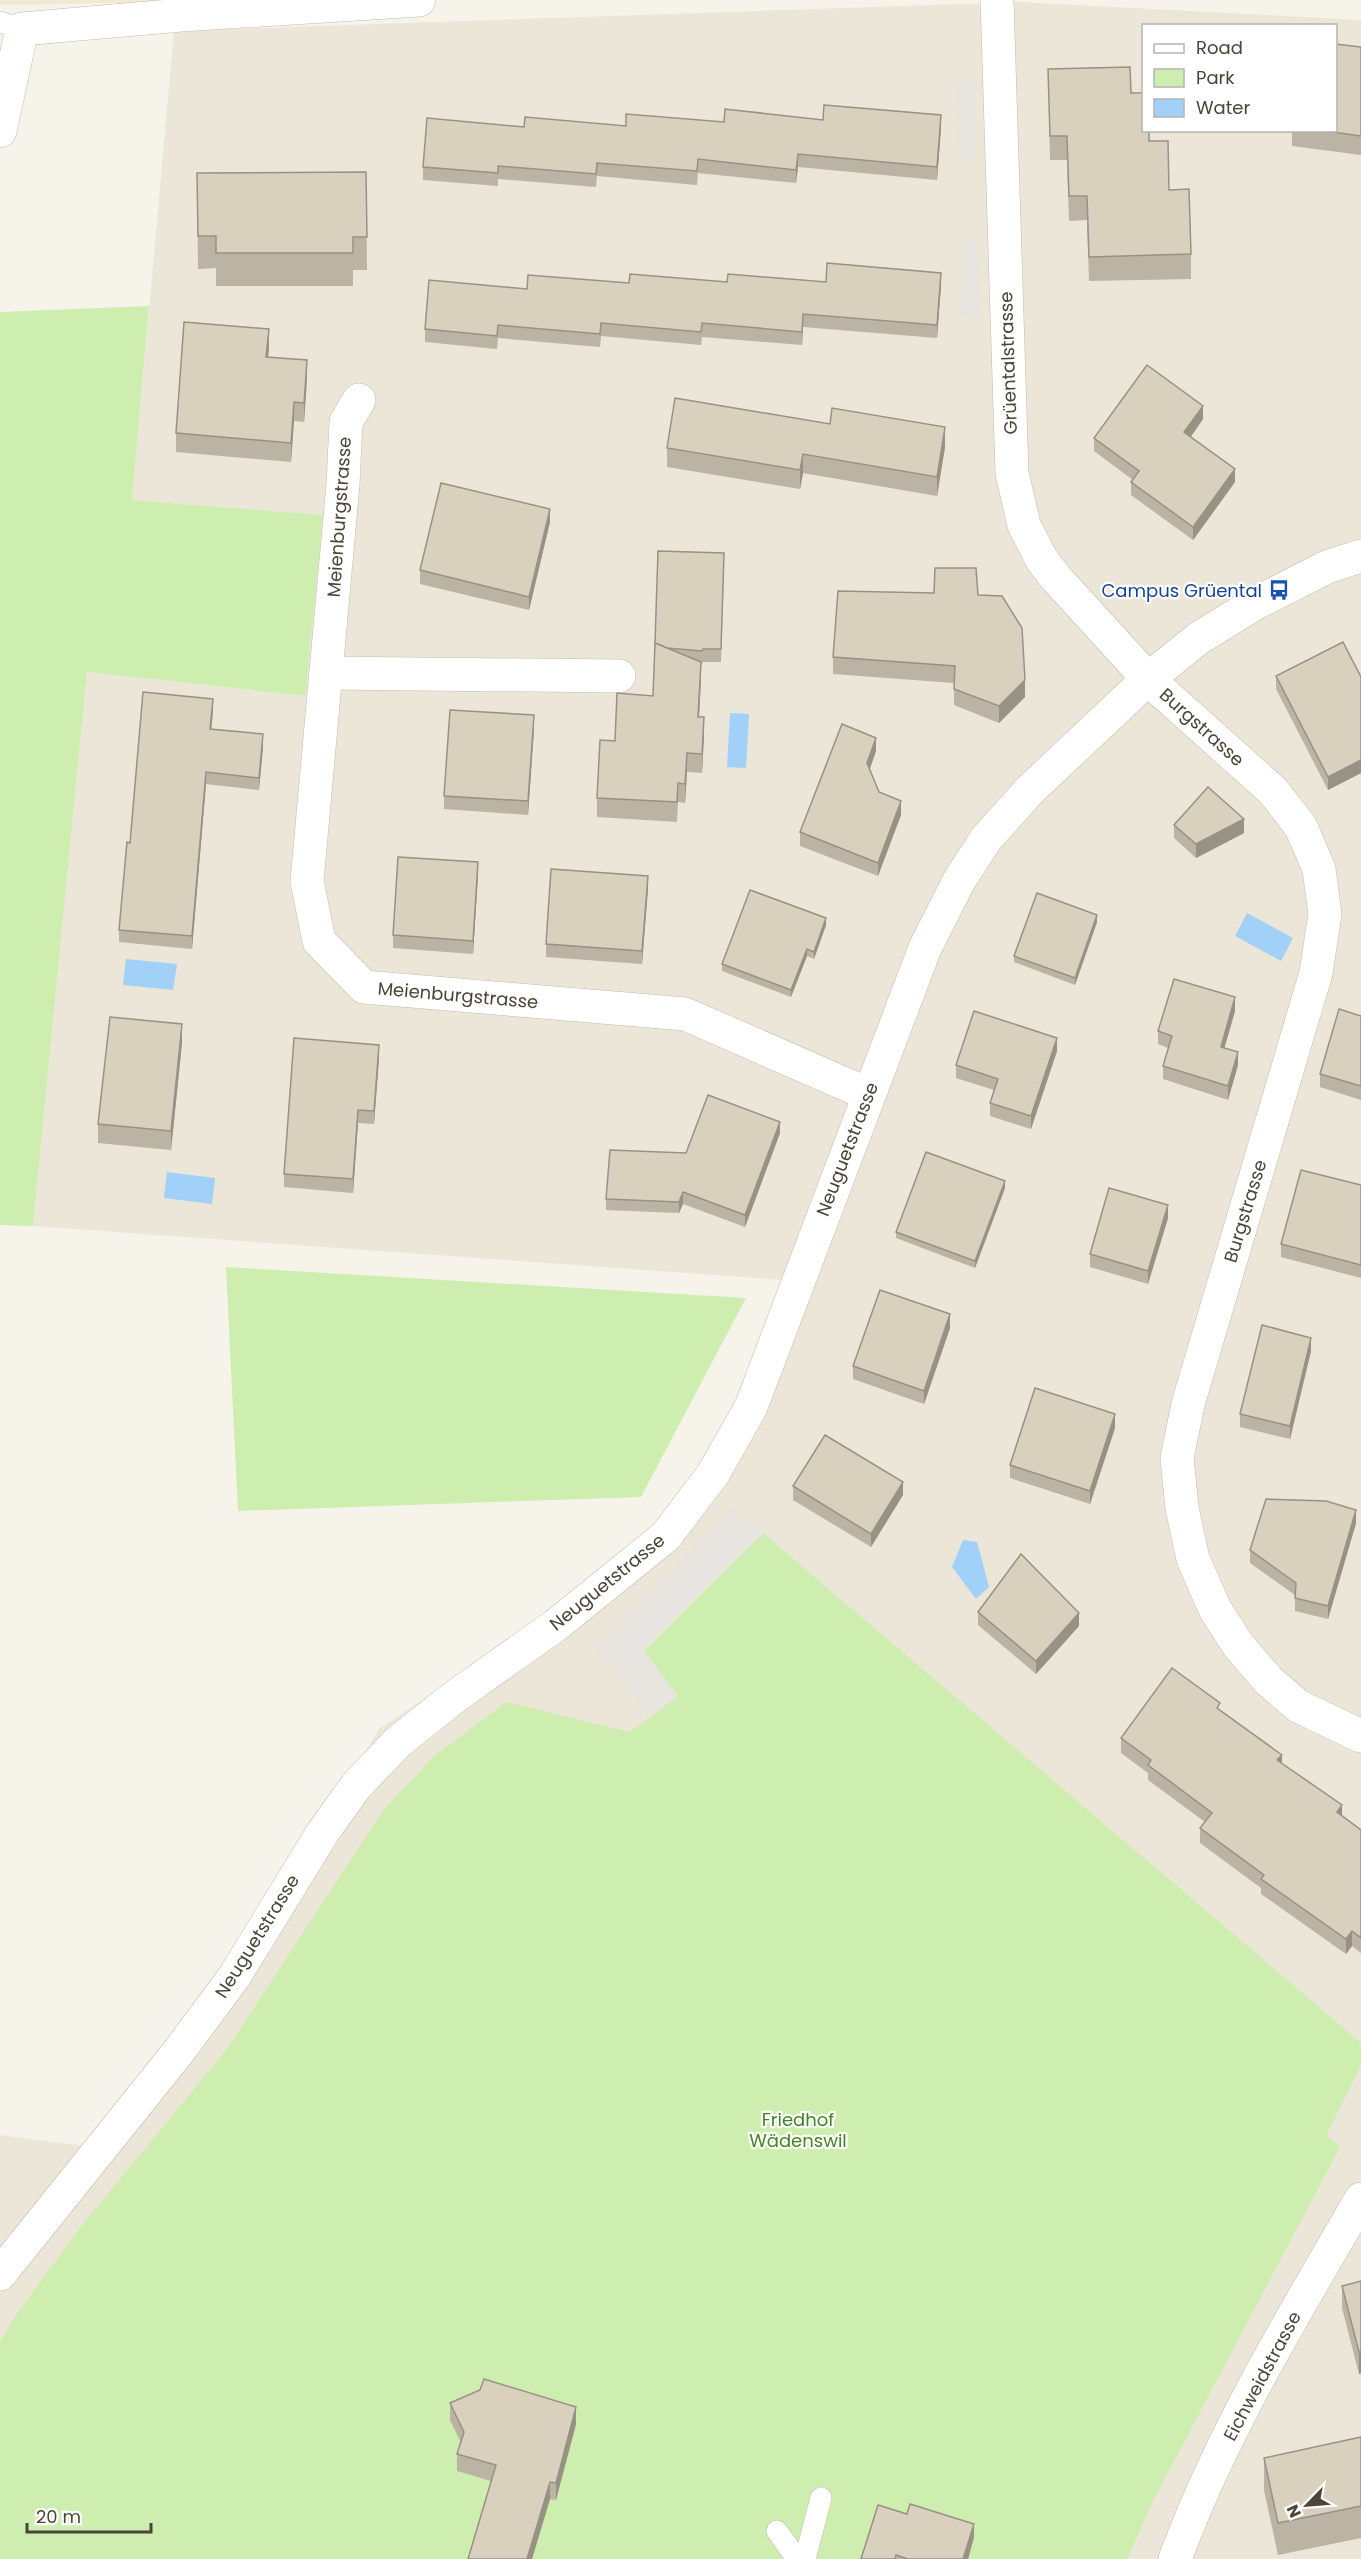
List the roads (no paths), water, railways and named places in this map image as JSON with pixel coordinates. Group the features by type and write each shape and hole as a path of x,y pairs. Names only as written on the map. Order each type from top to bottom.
{"street":[{"path":"0,131 11,25 419,0"},
{"name":"Grüentalstrasse","path":"997,0 1012,473 1024,525 1042,560 1148,679"},
{"name":"Meienburgstrasse","path":"359,400 346,422 343,484 307,881 319,941 364,987 685,1014 868,1094"},
{"path":"1148,679 1199,638 1247,609 1327,567 1361,556"},
{"path":"326,673 618,676"},
{"name":"Neuguetstrasse","path":"0,2274 179,2051 234,1977 322,1832 356,1786 417,1727 453,1698 556,1625 666,1536 713,1474 751,1407 925,948 960,879 986,839 1030,790 1148,679"},
{"name":"Burgstrasse","path":"1148,679 1273,791 1301,827 1319,869 1324,914 1316,973 1188,1404 1177,1458 1182,1509 1193,1559 1215,1609 1238,1644 1269,1681 1298,1706 1361,1736"},
{"name":"Eichweidstrasse","path":"1175,2559 1196,2503 1270,2356 1361,2199"}],"lane":[{"path":"805,2559 822,2498"},
{"path":"777,2531 797,2559"}],"water":[{"path":"730,713 749,714 746,768 727,767"},
{"path":"1247,913 1293,938 1281,961 1235,936"},
{"path":"126,959 177,964 173,990 123,985"},
{"path":"167,1172 215,1178 212,1204 164,1198"},
{"path":"963,1540 977,1542 989,1587 976,1599 952,1567"}],"place":[{"name":"Campus Grüental","path":"1279,590"}],"park label":[{"name":"Friedhof Wädenswil","path":"798,2129"}]}
